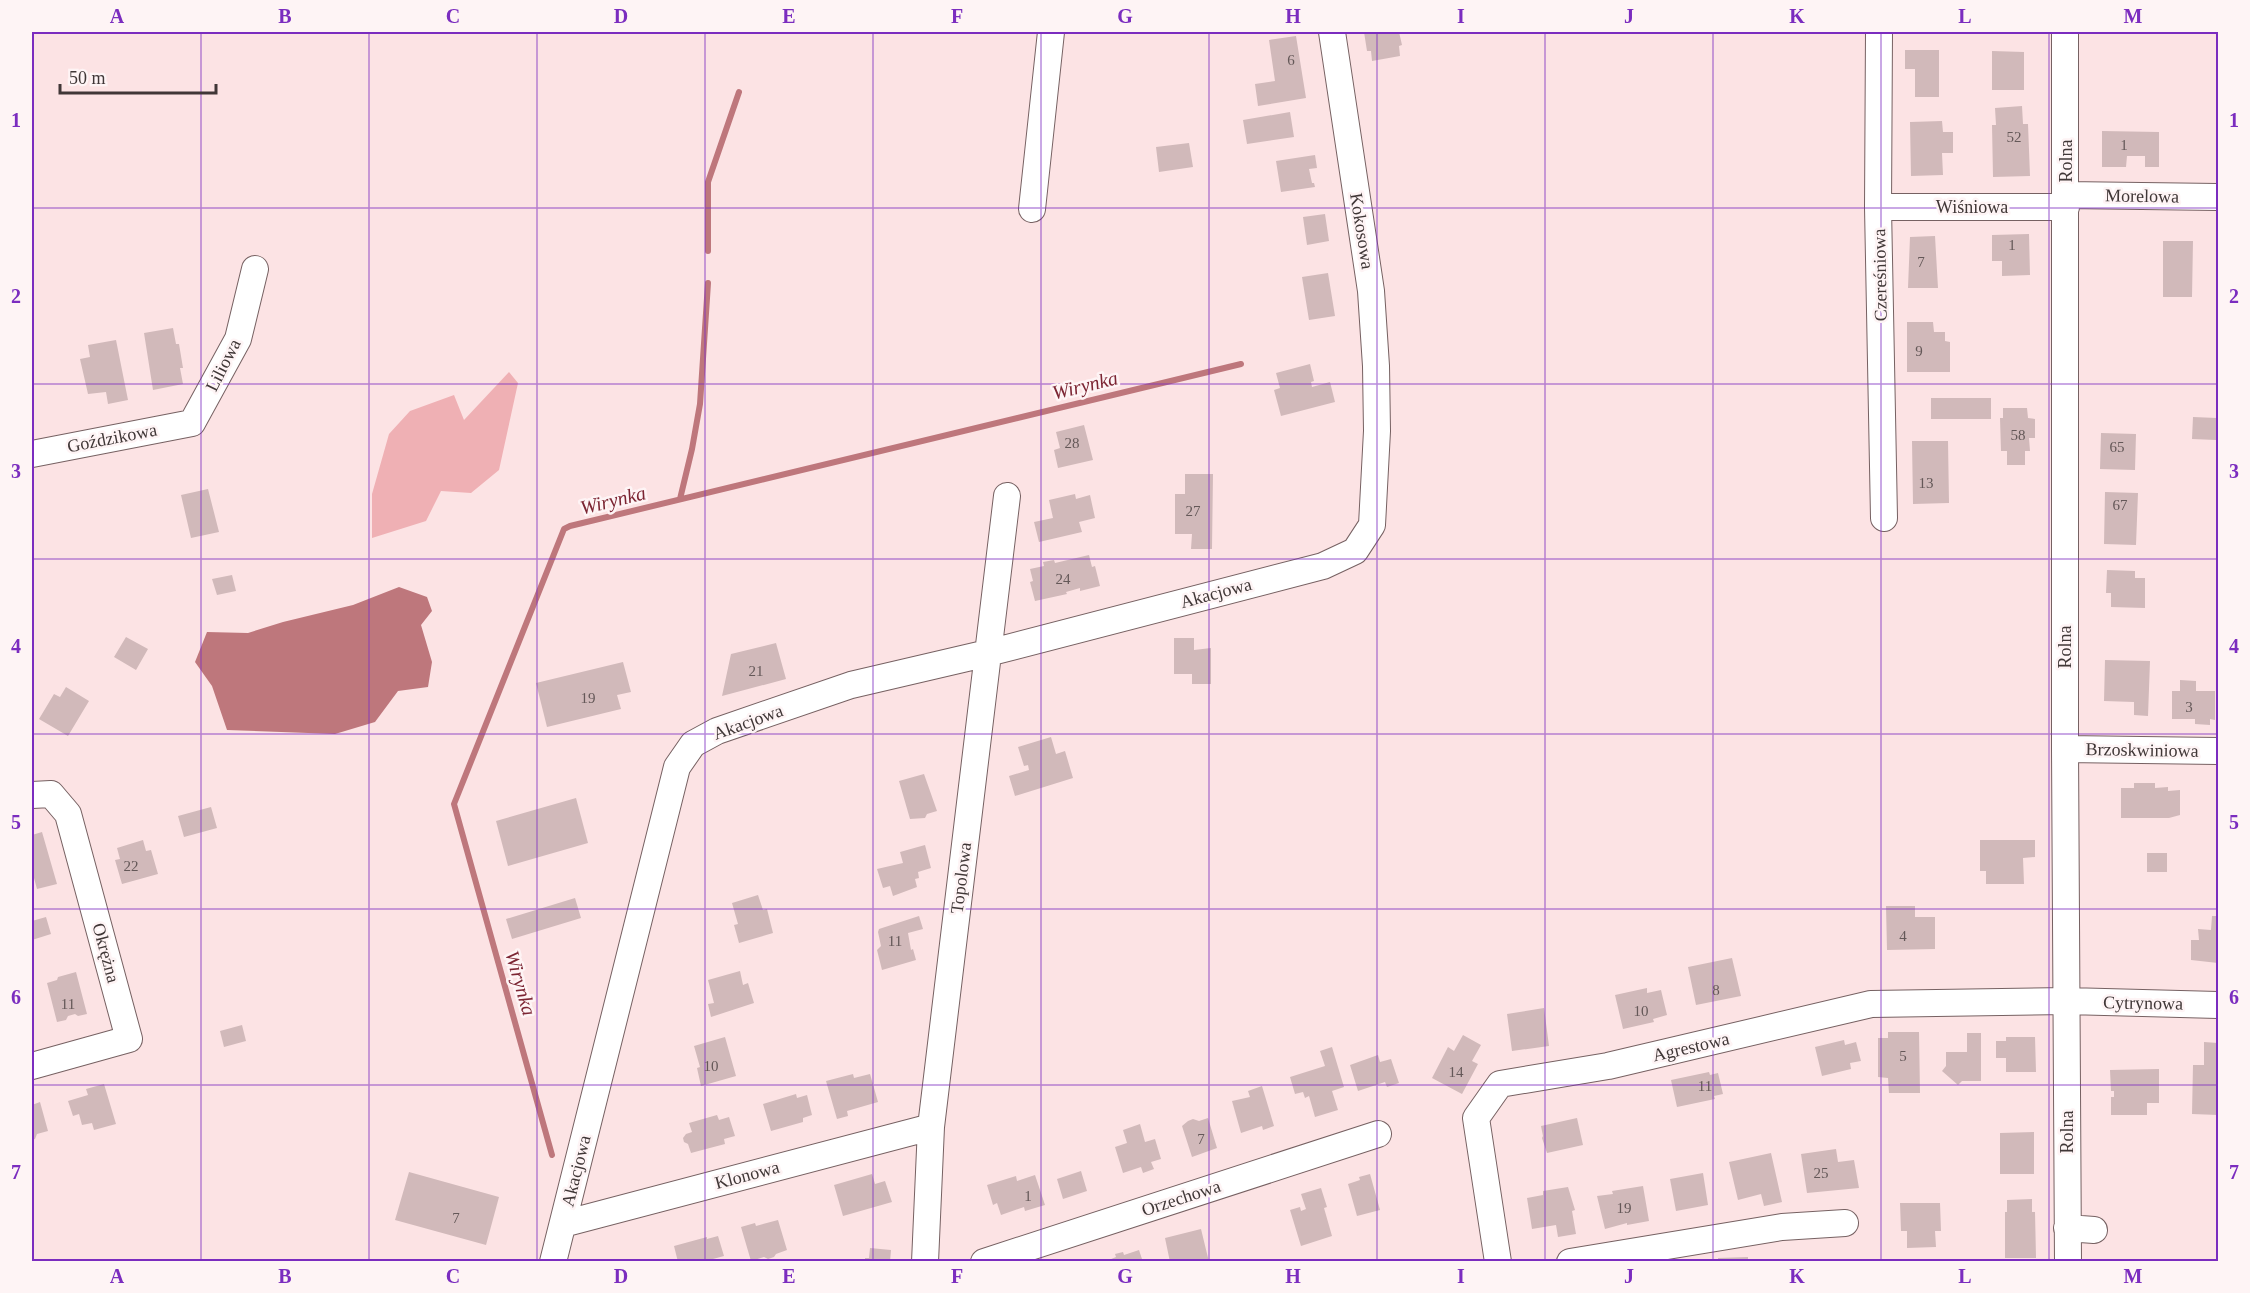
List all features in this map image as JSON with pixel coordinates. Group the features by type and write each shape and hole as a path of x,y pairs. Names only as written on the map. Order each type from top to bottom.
{"street":[{"path":"1032,209 1051,32"},
{"name":"Kokosowa","path":"1323,566 1355,551 1372,525 1377,431 1371,291 1332,32"},
{"name":"Czereśniowa","path":"1879,32 1878,207 1884,518"},
{"name":"Rolna","path":"2065,32 2068,1262"},
{"name":"Morelowa","path":"2066,201 2218,197"},
{"name":"Wiśniowa","path":"1878,207 2066,201"},
{"name":"Liliowa","path":"192,423 238,339 255,269"},
{"name":"Goździkowa","path":"32,454 192,423"},
{"name":"Topolowa","path":"925,1262 931,1127 1007,496"},
{"name":"Akacjowa","path":"553,1262 677,767 693,744 717,731 852,685 988,653 1323,566"},
{"name":"Brzoskwiniowa","path":"2065,749 2218,751"},
{"name":"Okrężna","path":"32,795 51,794 68,814 137,1043 32,1066"},
{"name":"Cytrynowa","path":"2067,1001 2218,1005"},
{"name":"Agrestowa","path":"1498,1262 1476,1118 1500,1084 1608,1066 1871,1004 2067,1001"},
{"name":"Klonowa","path":"563,1224 931,1127"},
{"name":"Orzechowa","path":"984,1262 1378,1134"},
{"path":"1570,1262 1782,1227 1845,1223"},
{"path":"2067,1228 2094,1230"}],"shaded area":[{"path":"509,372 518,383 499,470 471,493 441,491 426,521 372,538 372,494 389,434 410,411 454,395 464,420"},
{"path":"399,587 427,597 432,611 421,625 432,662 428,687 398,691 375,722 335,734 227,730 212,686 195,662 207,632 248,633 353,605"}],"building":[{"path":"1364,32 1399,32 1402,45 1399,46 1400,56 1372,61 1371,51 1367,51"},
{"path":"1296,36 1306,98 1258,106 1255,84 1275,81 1269,40"},
{"path":"1905,50 1939,50 1939,97 1915,97 1915,69 1905,69"},
{"path":"1992,51 2024,52 2024,90 1992,90"},
{"path":"2022,106 2023,124 2028,124 2030,176 1993,177 1992,125 1996,125 1995,108"},
{"path":"1290,112 1294,137 1247,144 1243,120"},
{"path":"1942,121 1943,132 1953,132 1953,153 1942,153 1943,175 1911,176 1910,122"},
{"path":"2102,131 2159,132 2159,167 2145,167 2145,156 2127,156 2126,167 2102,167"},
{"path":"1189,143 1193,167 1159,172 1156,147"},
{"path":"1315,155 1317,168 1309,169 1315,187 1281,192 1276,161"},
{"path":"1325,214 1329,241 1307,245 1303,217"},
{"path":"2029,234 2030,275 2002,276 2002,261 1992,261 1992,235"},
{"path":"1935,236 1938,288 1908,288 1910,237"},
{"path":"2163,241 2193,241 2192,297 2163,297"},
{"path":"1328,273 1335,316 1309,320 1302,277"},
{"path":"1907,322 1933,322 1934,332 1945,332 1945,341 1950,342 1950,372 1907,372"},
{"path":"173,328 176,344 179,344 183,384 153,390 144,333"},
{"path":"116,340 128,400 108,404 106,392 88,394 80,359 90,357 88,345"},
{"path":"1310,364 1314,381 1311,382 1312,387 1330,382 1335,402 1281,416 1274,390 1280,388 1276,373"},
{"path":"1931,398 1991,398 1991,419 1931,419"},
{"path":"2003,408 2027,408 2028,418 2035,419 2035,438 2029,438 2030,451 2025,451 2025,465 2007,465 2007,451 2001,451 2000,418 2003,418"},
{"path":"2193,417 2217,418 2216,440 2192,439"},
{"path":"1084,425 1093,460 1058,468 1054,450 1060,448 1056,432"},
{"path":"2101,433 2136,434 2135,470 2100,469"},
{"path":"1912,441 1948,441 1949,503 1913,504"},
{"path":"1185,474 1213,474 1212,549 1191,549 1192,534 1175,534 1175,494 1185,494"},
{"path":"208,489 219,532 191,538 181,495"},
{"path":"2105,492 2138,493 2136,545 2104,544"},
{"path":"1075,494 1076,499 1090,495 1095,518 1079,522 1082,532 1039,542 1034,522 1053,518 1049,500"},
{"path":"1089,555 1092,567 1095,566 1100,586 1080,591 1080,588 1066,592 1067,594 1035,601 1030,582 1033,581 1030,569 1044,566 1043,562 1054,560 1055,563"},
{"path":"2107,570 2135,571 2135,578 2145,578 2145,608 2111,607 2111,593 2106,593"},
{"path":"232,575 236,591 217,595 212,579"},
{"path":"126,637 148,649 136,670 114,657"},
{"path":"1174,638 1194,638 1194,650 1211,648 1211,684 1192,684 1192,674 1174,674"},
{"path":"776,643 786,679 722,696 731,654"},
{"path":"2105,660 2150,661 2148,716 2134,715 2134,702 2104,701"},
{"path":"623,662 631,692 617,695 621,709 547,727 536,683"},
{"path":"2180,680 2196,681 2196,691 2215,691 2215,720 2210,719 2210,725 2195,724 2195,719 2172,719 2172,691 2180,691"},
{"path":"66,687 89,701 68,736 39,719 54,694 60,697"},
{"path":"1051,737 1056,754 1065,751 1073,778 1015,796 1009,776 1029,770 1028,765 1024,766 1018,747"},
{"path":"924,774 937,811 927,814 925,818 910,819 899,781"},
{"path":"2134,783 2155,783 2155,788 2168,787 2168,791 2180,790 2180,815 2169,818 2121,818 2121,788 2134,788"},
{"path":"576,798 588,843 508,866 496,821"},
{"path":"211,807 217,828 184,837 178,816"},
{"path":"42,832 57,884 37,889 34,878 32,879 32,835"},
{"path":"143,840 146,851 151,850 158,874 122,884 115,860 120,859 117,848"},
{"path":"1980,840 2035,840 2035,857 2023,858 2024,884 1986,884 1986,871 1980,871"},
{"path":"925,845 931,868 918,872 919,878 915,879 917,887 893,896 890,886 883,888 877,869 903,863 900,852"},
{"path":"2147,853 2167,853 2167,872 2147,872"},
{"path":"758,895 763,910 767,909 773,933 739,943 734,925 738,924 732,903"},
{"path":"575,898 581,918 512,939 506,919"},
{"path":"1886,906 1915,906 1915,917 1935,917 1935,949 1887,950"},
{"path":"919,916 923,929 908,933 911,950 913,949 916,960 882,970 877,950 881,946 879,929"},
{"path":"2212,916 2218,916 2218,963 2191,960 2191,940 2199,940 2198,929 2211,930"},
{"path":"46,917 51,934 32,940 32,921"},
{"path":"1732,958 1741,996 1696,1005 1688,967"},
{"path":"740,971 743,985 748,983 754,1003 711,1017 708,1004 714,1003 708,980"},
{"path":"76,972 87,1014 78,1016 75,1014 68,1016 66,1020 57,1022 47,983"},
{"path":"1647,988 1647,993 1661,990 1667,1015 1653,1019 1654,1022 1623,1029 1615,995"},
{"path":"1544,1008 1549,1046 1512,1051 1507,1014"},
{"path":"242,1025 246,1041 224,1047 220,1031"},
{"path":"1888,1032 1919,1032 1920,1093 1889,1093 1888,1078 1878,1077 1878,1038 1888,1038"},
{"path":"1967,1033 1981,1033 1981,1081 1962,1081 1958,1085 1942,1071 1946,1066 1946,1052 1967,1052"},
{"path":"1463,1035 1481,1045 1472,1061 1478,1064 1462,1094 1432,1078 1448,1047 1454,1051"},
{"path":"725,1037 736,1076 701,1086 697,1068 700,1067 694,1046"},
{"path":"2006,1037 2035,1037 2036,1072 2006,1072 2006,1058 1996,1058 1996,1041 2006,1041"},
{"path":"1844,1040 1845,1045 1856,1042 1861,1061 1850,1063 1851,1069 1822,1076 1815,1047"},
{"path":"2204,1042 2218,1043 2218,1115 2192,1114 2193,1065 2204,1065"},
{"path":"1332,1047 1344,1087 1332,1091 1338,1110 1315,1117 1309,1096 1305,1098 1303,1092 1295,1094 1290,1077 1325,1066 1320,1051"},
{"path":"1378,1055 1380,1062 1391,1059 1399,1083 1387,1087 1385,1082 1358,1091 1350,1065"},
{"path":"2159,1069 2159,1103 2147,1103 2147,1115 2111,1115 2111,1097 2114,1097 2114,1091 2111,1091 2110,1070"},
{"path":"1709,1072 1710,1075 1718,1073 1723,1094 1714,1096 1715,1099 1677,1107 1671,1080"},
{"path":"853,1074 854,1078 870,1074 878,1102 847,1111 848,1116 837,1119 826,1081"},
{"path":"104,1084 116,1124 94,1130 92,1123 82,1125 79,1114 73,1116 68,1101 88,1095 86,1089"},
{"path":"1262,1086 1274,1126 1263,1130 1262,1126 1241,1133 1232,1101 1250,1097 1248,1091"},
{"path":"796,1094 797,1098 807,1095 812,1115 803,1118 803,1122 771,1131 763,1104"},
{"path":"40,1102 48,1131 37,1134 32,1140 32,1105"},
{"path":"717,1115 719,1120 729,1117 735,1136 724,1139 725,1144 691,1153 683,1138 692,1132 689,1123"},
{"path":"1208,1118 1217,1148 1192,1157 1182,1126 1193,1119 1199,1121"},
{"path":"1577,1118 1583,1145 1547,1153 1541,1126"},
{"path":"1140,1124 1145,1142 1155,1139 1161,1159 1151,1162 1154,1169 1143,1173 1141,1167 1123,1173 1115,1147 1127,1143 1123,1130"},
{"path":"2034,1132 2034,1174 2000,1174 2000,1133"},
{"path":"1836,1149 1838,1162 1854,1160 1859,1188 1807,1193 1801,1154"},
{"path":"1771,1153 1782,1202 1764,1206 1761,1194 1738,1200 1729,1162"},
{"path":"1081,1171 1087,1191 1063,1199 1057,1179"},
{"path":"409,1172 499,1197 486,1245 395,1220"},
{"path":"1703,1173 1708,1205 1676,1211 1670,1179"},
{"path":"872,1174 875,1184 885,1181 892,1202 843,1216 834,1185"},
{"path":"1370,1174 1380,1210 1357,1216 1348,1184 1360,1180 1359,1177"},
{"path":"1035,1175 1045,1205 1025,1211 1024,1207 1001,1215 997,1203 993,1205 987,1185 1016,1176 1017,1181"},
{"path":"1643,1186 1649,1221 1627,1225 1627,1223 1605,1229 1597,1196"},
{"path":"1568,1187 1575,1210 1572,1211 1576,1234 1558,1237 1556,1225 1532,1229 1527,1198 1543,1195 1543,1191"},
{"path":"1321,1188 1332,1236 1301,1246 1290,1210 1300,1207 1301,1211 1306,1209 1301,1194"},
{"path":"2032,1199 2032,1212 2035,1212 2036,1258 2005,1258 2007,1200"},
{"path":"1900,1203 1940,1203 1941,1231 1935,1231 1936,1247 1907,1248 1907,1231 1901,1231"},
{"path":"778,1220 787,1250 768,1259 764,1257 751,1261 741,1227 755,1223 756,1226"},
{"path":"1201,1229 1209,1262 1170,1262 1165,1238"},
{"path":"718,1236 724,1256 713,1259 714,1262 678,1262 674,1246"},
{"path":"870,1248 891,1250 890,1262 865,1262 865,1258 869,1258"},
{"path":"1139,1250 1143,1262 1104,1262 1116,1257 1115,1254 1123,1252 1124,1255"},
{"path":"1748,1257 1748,1262 1718,1262 1718,1258"}],"waterway":[{"path":"708,251 708,182 739,92"},
{"path":"680,499 700,404 708,283"},
{"name":"Wirynka","path":"552,1155 454,804 564,529 1241,364"}]}
